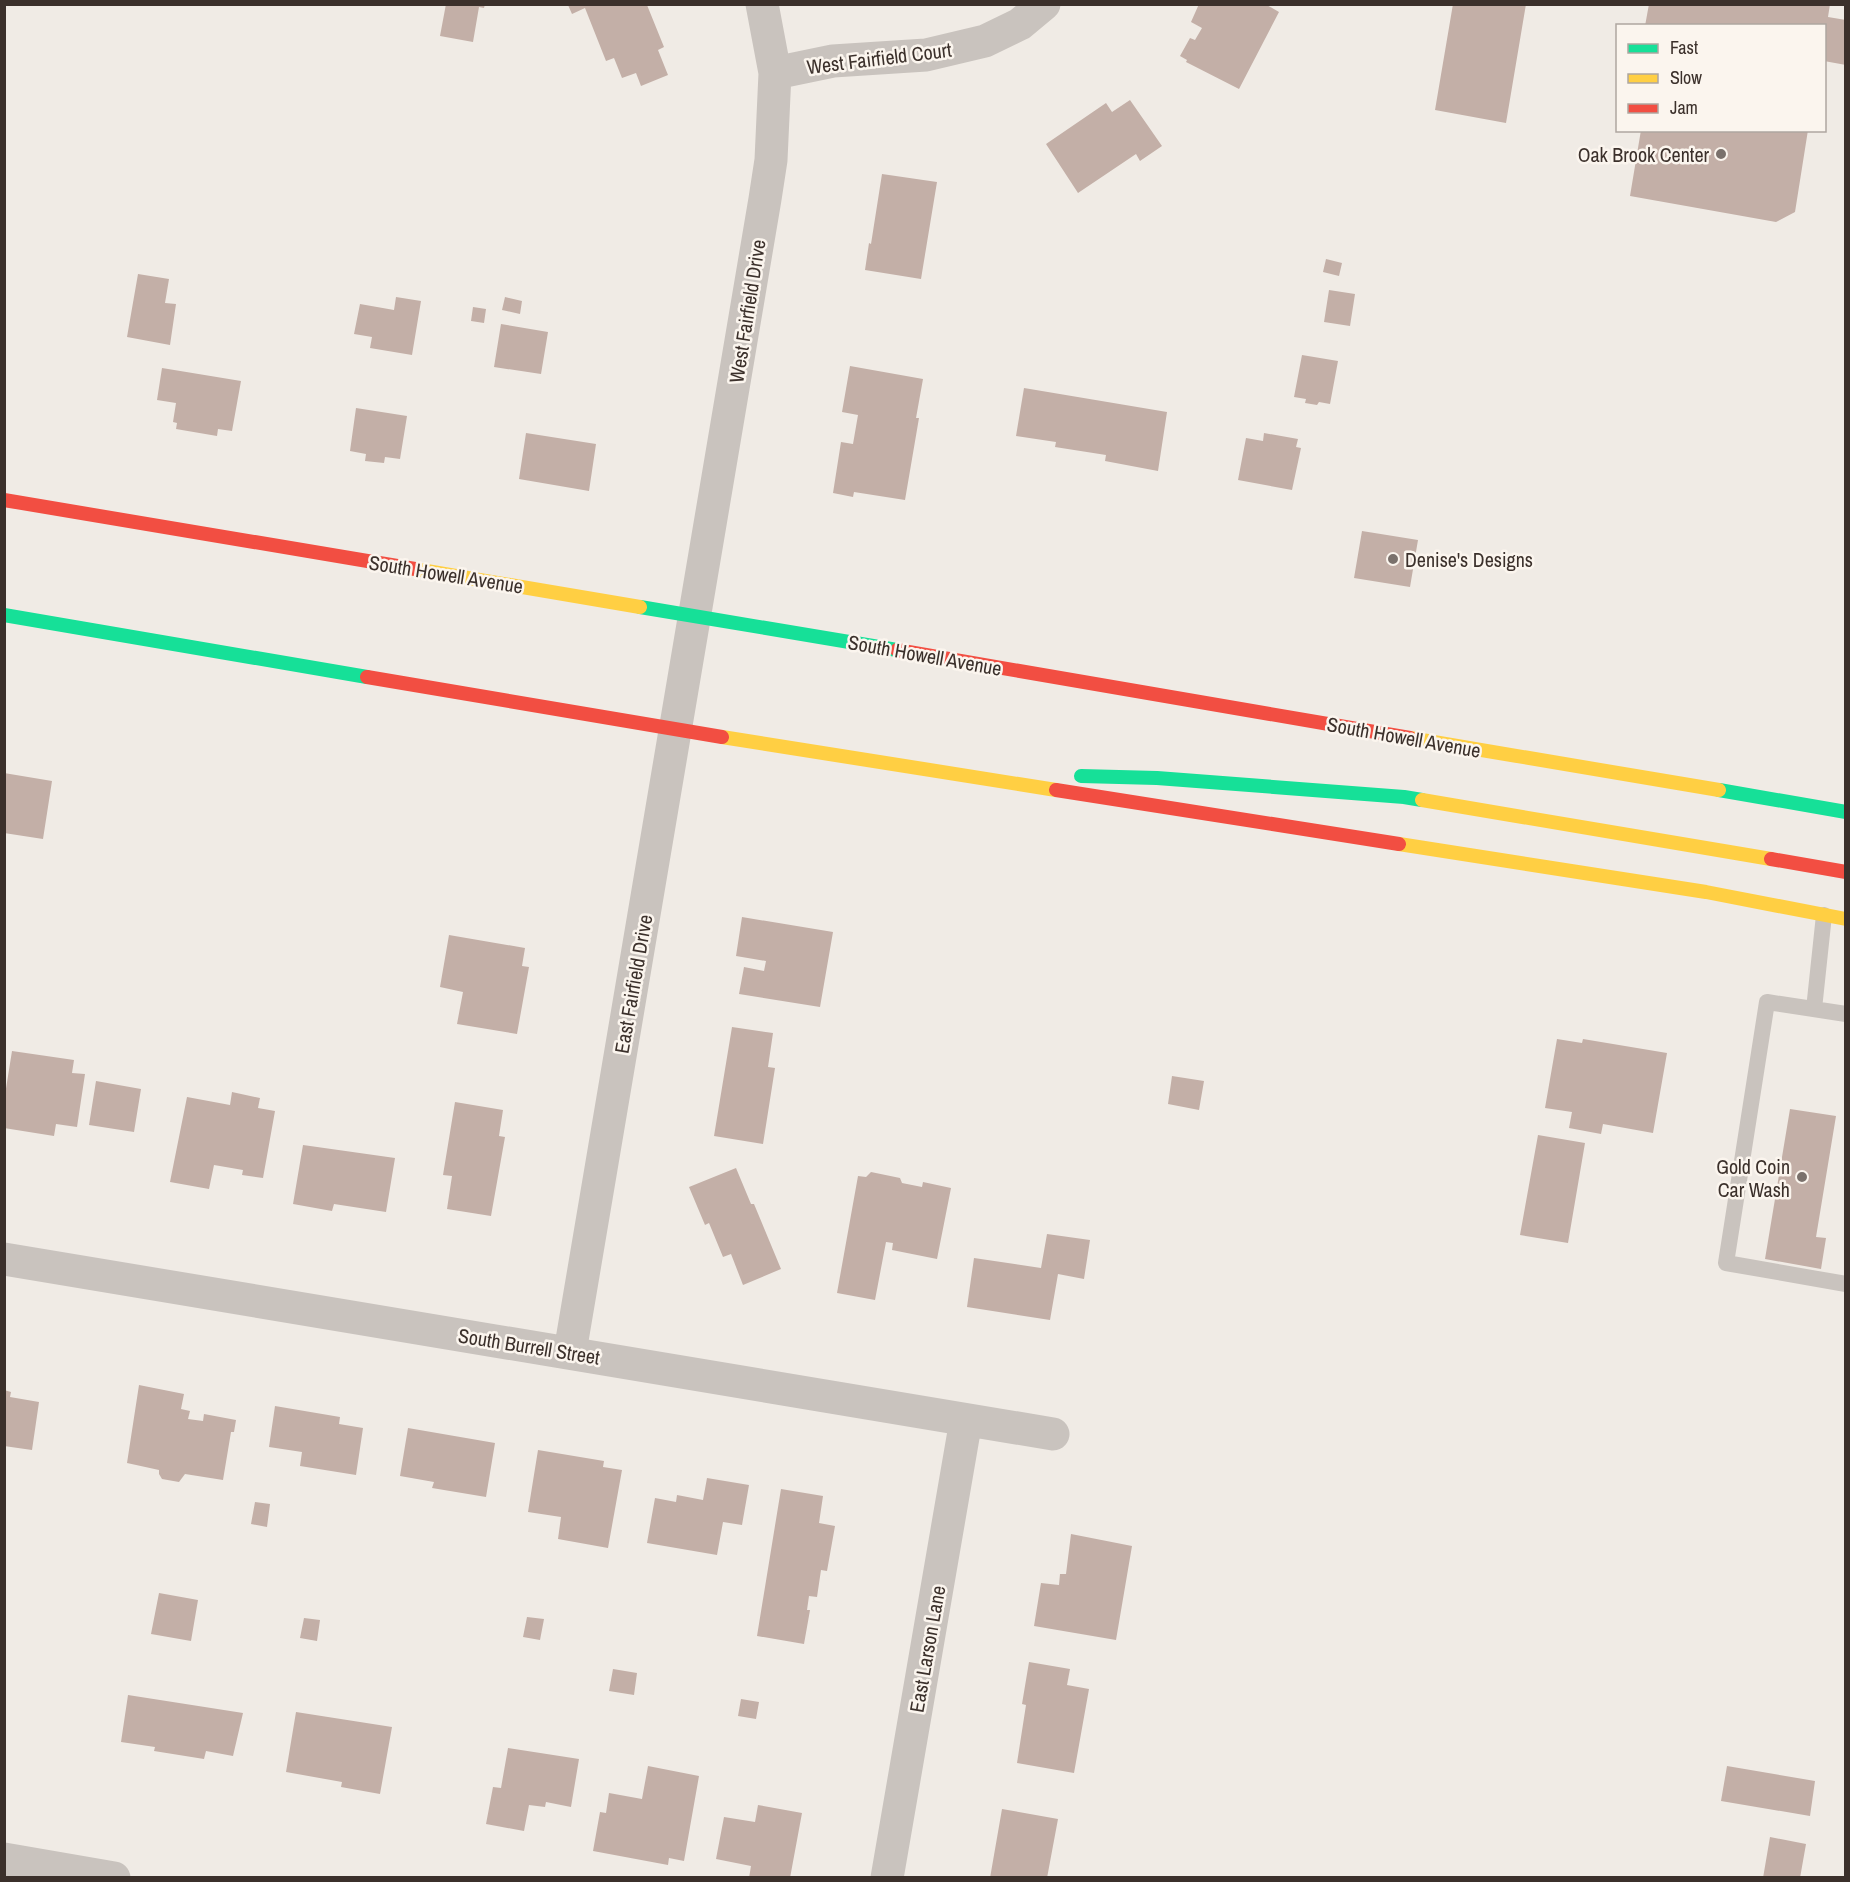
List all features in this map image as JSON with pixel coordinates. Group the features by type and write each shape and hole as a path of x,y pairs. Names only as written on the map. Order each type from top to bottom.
{"main road":[{"name":"South Howell Avenue","path":"4,500 1845,812"},
{"path":"4,615 675,730 1694,890 1845,919"},
{"path":"941,772 1049,775"},
{"path":"1073,776 1157,778 1404,797 1845,872"}],"street":[{"name":"West Fairfield Drive","path":"697,616 771,160 774,73 762,4"},
{"name":"West Fairfield Court","path":"774,73 834,62 926,55 985,41 1020,24 1044,4"},
{"name":"East Fairfield Drive","path":"570,1352 675,730 697,616"},
{"name":"South Burrell Street","path":"4,1259 1053,1434"},
{"name":"East Larson Lane","path":"887,1878 966,1420"},
{"path":"4,1859 114,1878"}],"lane":[{"path":"1814,1010 1824,915"},
{"path":"1845,1014 1767,1002 1726,1263 1845,1284"}],"building":[{"path":"446,4 485,4 484,8 479,7 473,42 440,36"},
{"path":"1199,4 1265,4 1279,12 1239,89 1186,62 1187,60 1180,56 1190,38 1195,40 1202,28 1191,22"},
{"path":"1453,4 1526,4 1506,123 1435,110"},
{"path":"1649,4 1830,4 1828,17 1846,20 1846,65 1826,61 1826,24 1645,24"},
{"path":"568,5 647,5 664,47 658,50 668,75 641,86 636,73 622,78 614,58 606,61 585,8 572,14"},
{"path":"1130,100 1162,146 1140,161 1136,154 1078,193 1046,144 1106,103 1112,112"},
{"name":"Oak Brook Center","path":"1641,132 1808,132 1795,212 1776,222 1630,196"},
{"path":"882,174 937,182 921,279 865,270"},
{"path":"1326,259 1342,263 1339,276 1323,272"},
{"path":"138,274 169,279 165,303 176,304 170,345 127,337"},
{"path":"1329,290 1355,294 1350,326 1324,322"},
{"path":"396,297 421,301 412,355 370,348 372,337 354,334 360,304 394,310"},
{"path":"505,297 522,301 520,314 502,310"},
{"path":"473,307 486,309 484,323 471,321"},
{"path":"501,324 548,332 541,374 494,367"},
{"path":"1302,355 1338,361 1330,404 1305,403 1306,399 1294,397"},
{"path":"850,366 923,379 905,500 854,492 853,497 833,493 841,442 853,444 858,415 842,412"},
{"path":"162,368 241,381 232,431 218,429 217,436 176,429 177,423 173,422 176,403 157,400"},
{"path":"1024,388 1167,412 1158,471 1105,461 1106,455 1055,447 1056,442 1016,436"},
{"path":"356,408 407,416 400,459 385,457 384,463 365,461 366,454 350,451"},
{"path":"526,433 596,444 589,491 519,479"},
{"path":"1264,433 1298,439 1296,447 1301,448 1292,490 1238,480 1246,438 1263,441"},
{"path":"1362,531 1418,540 1410,587 1354,578"},
{"path":"4,773 52,781 43,839 4,833"},
{"path":"742,917 833,932 820,1007 739,994 744,967 764,971 766,961 736,956"},
{"path":"449,935 525,948 522,966 529,967 517,1034 457,1024 463,992 440,987"},
{"path":"732,1027 773,1033 768,1067 775,1068 763,1144 714,1136"},
{"path":"1557,1039 1582,1043 1583,1039 1667,1053 1653,1133 1603,1124 1601,1134 1569,1128 1572,1112 1545,1108"},
{"path":"12,1051 74,1060 72,1073 85,1074 77,1127 56,1124 54,1136 4,1128 4,1101"},
{"path":"1172,1076 1204,1081 1199,1110 1168,1104"},
{"path":"96,1081 141,1089 134,1132 89,1125"},
{"path":"232,1092 260,1098 258,1108 275,1111 263,1178 242,1175 243,1170 214,1165 209,1189 170,1182 187,1097 230,1105"},
{"path":"455,1102 503,1110 499,1136 505,1137 491,1216 447,1209 452,1176 443,1175"},
{"name":"Gold Coin Car Wash","path":"1790,1109 1836,1116 1816,1237 1826,1238 1821,1269 1765,1259"},
{"path":"1538,1135 1585,1143 1568,1243 1520,1235"},
{"path":"303,1145 395,1158 386,1212 334,1204 332,1211 293,1204"},
{"path":"736,1168 781,1269 743,1285 731,1254 723,1257 709,1223 705,1225 689,1187"},
{"path":"871,1172 900,1178 902,1183 922,1187 923,1182 951,1188 937,1259 892,1250 893,1243 886,1242 875,1300 837,1293 858,1176 866,1177"},
{"path":"1047,1234 1090,1240 1084,1279 1058,1274 1050,1320 967,1307 974,1258 1041,1268"},
{"path":"139,1385 184,1394 181,1409 190,1411 188,1419 203,1421 204,1414 236,1420 234,1432 231,1432 223,1480 185,1474 179,1482 162,1479 159,1470 127,1463"},
{"path":"4,1390 11,1392 10,1397 39,1402 32,1450 4,1446"},
{"path":"275,1406 340,1417 339,1424 363,1428 356,1475 300,1466 302,1452 269,1447"},
{"path":"408,1428 495,1443 486,1497 432,1488 434,1482 400,1476"},
{"path":"538,1450 604,1461 603,1467 622,1470 608,1548 558,1539 561,1517 528,1512"},
{"path":"707,1478 749,1485 742,1525 723,1522 717,1555 647,1543 655,1498 676,1502 677,1495 703,1500"},
{"path":"781,1489 823,1496 819,1523 835,1526 827,1571 821,1570 817,1597 809,1596 807,1610 810,1610 804,1644 757,1636"},
{"path":"255,1502 270,1504 267,1527 251,1524"},
{"path":"1071,1534 1132,1546 1116,1640 1034,1626 1041,1583 1059,1585 1060,1574 1066,1574"},
{"path":"159,1593 198,1600 191,1641 151,1634"},
{"path":"527,1617 544,1619 540,1640 523,1637"},
{"path":"304,1618 320,1620 317,1641 300,1638"},
{"path":"1029,1662 1070,1669 1067,1685 1089,1689 1074,1773 1017,1763 1026,1705 1022,1704"},
{"path":"613,1669 637,1673 634,1695 609,1691"},
{"path":"128,1695 243,1713 233,1756 206,1751 204,1759 154,1751 155,1747 121,1742"},
{"path":"741,1699 759,1702 756,1719 738,1716"},
{"path":"296,1712 392,1727 380,1794 341,1787 342,1782 286,1772"},
{"path":"508,1748 579,1759 571,1807 546,1802 545,1807 529,1805 524,1831 486,1824 493,1787 501,1788"},
{"path":"648,1766 699,1776 684,1861 669,1858 668,1865 593,1851 600,1812 606,1813 609,1793 642,1799"},
{"path":"1727,1766 1815,1781 1810,1816 1721,1801"},
{"path":"758,1805 802,1813 790,1878 749,1878 751,1866 716,1859 724,1817 755,1822"},
{"path":"1002,1809 1058,1819 1047,1878 990,1878"},
{"path":"1770,1837 1806,1844 1800,1878 1763,1878"}],"traffic: fast":[{"path":"640,607 897,650"},
{"path":"4,615 367,677"},
{"path":"1081,776 1157,778 1422,800"},
{"path":"1719,790 1846,812"}],"traffic: slow":[{"path":"415,569 640,607"},
{"path":"722,737 1056,790"},
{"path":"1410,738 1719,790"},
{"path":"1422,800 1771,859"},
{"path":"1399,844 1706,892 1846,919"}],"traffic: jam":[{"path":"4,500 415,569"},
{"path":"897,650 1410,738"},
{"path":"367,677 722,737"},
{"path":"1056,790 1399,844"},
{"path":"1771,859 1846,872"}],"place":[{"name":"Oak Brook Center","path":"1721,154"},
{"name":"Denise's Designs","path":"1393,559"},
{"name":"Gold Coin Car Wash","path":"1802,1177"}]}
